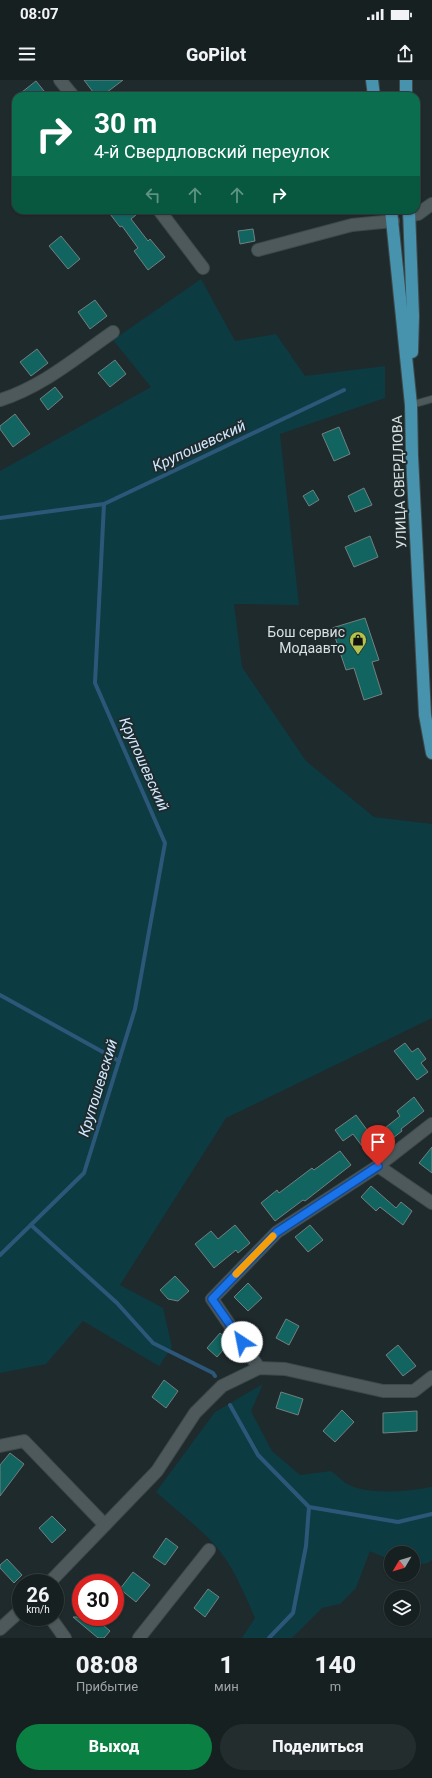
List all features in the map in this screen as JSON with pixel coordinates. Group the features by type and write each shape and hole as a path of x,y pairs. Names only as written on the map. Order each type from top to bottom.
{"main road":[{"path":"406,80 406,92"},
{"path":"372,81 373,92"},
{"path":"409,214 413,316 411,405"},
{"name":"УЛИЦА СВЕРДЛОВА","path":"392,215 411,405 412,456 425,715 432,753"}],"street":[{"path":"60,80 70,92"},
{"path":"420,213 432,204"},
{"path":"162,214 203,268"},
{"path":"258,250 392,215"},
{"path":"0,400 15,395 48,377 112,332"},
{"path":"259,1368 212,1299 277,1232 378,1166 432,1124"},
{"path":"378,1166 432,1203"},
{"path":"58,1574 157,1471 195,1412 222,1386 259,1368 286,1369 383,1391 414,1391 432,1377"},
{"path":"0,1446 24,1440 105,1525"},
{"path":"139,1638 209,1550"},
{"path":"0,1629 12,1618"},
{"path":"56,1626 65,1638"}],"lane":[{"path":"411,405 432,399"}],"shaded area":[{"path":"201,279 235,341 276,334 305,376 385,366 385,398 280,434 299,605 234,604 242,667 306,761 374,817 432,824 432,1018 226,1118 120,1285 163,1308 172,1347 159,1366 83,1321 46,1364 0,1373 0,471 151,387 113,340"},
{"path":"263,1384 251,1411 272,1451 300,1475 331,1471 351,1486 383,1492 432,1487 432,1560 428,1563 420,1565 420,1546 384,1546 384,1557 370,1551 356,1588 340,1604 322,1608 292,1638 242,1638 255,1618 230,1566 205,1534 156,1492 215,1412"}],"building":[{"path":"84,80 123,80 107,92 93,92"},
{"path":"36,81 45,92 22,92"},
{"path":"110,214 137,214 131,219 148,241 150,239 165,257 148,270 134,251 138,248 122,226 120,227"},
{"path":"253,229 255,241 240,244 238,231"},
{"path":"61,236 80,259 68,269 49,246"},
{"path":"95,300 107,316 90,329 78,312"},
{"path":"37,349 48,363 31,376 20,362"},
{"path":"115,360 126,374 110,387 98,373"},
{"path":"55,387 63,397 48,410 40,399"},
{"path":"15,414 30,434 13,447 0,429 0,426"},
{"path":"339,427 350,454 334,461 322,434"},
{"path":"364,488 372,505 355,512 348,496"},
{"path":"313,490 319,500 309,506 303,496"},
{"path":"370,536 378,557 354,567 345,547"},
{"path":"365,618 379,660 372,662 382,694 364,700 354,668 346,670 332,628"},
{"path":"405,1043 412,1052 418,1048 426,1059 421,1063 428,1072 417,1080 394,1051"},
{"path":"414,1097 424,1111 401,1129 402,1131 393,1138 385,1128 400,1116 397,1111"},
{"path":"356,1115 373,1138 362,1146 353,1134 343,1141 335,1130"},
{"path":"432,1147 432,1173 419,1163"},
{"path":"340,1151 351,1165 305,1201 303,1200 275,1221 261,1203 277,1190 279,1193 312,1168 314,1170"},
{"path":"371,1186 396,1208 401,1202 412,1211 403,1225 380,1207 376,1211 361,1197"},
{"path":"235,1225 250,1243 238,1253 236,1250 214,1268 195,1244 211,1231 218,1239"},
{"path":"310,1225 323,1240 308,1252 295,1237"},
{"path":"175,1276 189,1291 178,1301 168,1299 160,1290"},
{"path":"248,1283 262,1298 248,1311 234,1297"},
{"path":"286,1319 299,1326 289,1345 276,1338"},
{"path":"220,1333 230,1342 217,1357 207,1348"},
{"path":"398,1345 416,1366 403,1376 386,1355"},
{"path":"164,1380 178,1391 166,1408 152,1397"},
{"path":"281,1392 303,1399 298,1415 276,1408"},
{"path":"342,1410 354,1422 335,1442 323,1431"},
{"path":"417,1411 417,1431 383,1433 383,1413"},
{"path":"10,1453 24,1464 0,1496 0,1465"},
{"path":"52,1516 66,1530 52,1543 39,1528"},
{"path":"166,1538 178,1547 165,1565 153,1557"},
{"path":"7,1559 21,1574 12,1574 12,1581 0,1568 0,1565"},
{"path":"133,1572 150,1585 136,1602 124,1592 124,1584"},
{"path":"208,1589 219,1597 205,1617 194,1608"},
{"path":"84,1626 104,1626 110,1631 104,1638 98,1638"}],"waterway":[{"name":"Крупошевский","path":"0,1255 84,1173 135,1009 165,843 95,683 104,504 344,390"},
{"path":"0,518 104,504"},
{"path":"0,995 119,1061"},
{"path":"31,1225 117,1303 153,1343 213,1373 215,1376"},
{"path":"230,1405 258,1455 309,1507 398,1522 432,1514"},
{"path":"269,1638 293,1613 306,1546 309,1507"}],"slow traffic":[{"path":"236,1274 273,1236"}],"place":[{"name":"Бош сервис Модаавто","path":"358,655"}],"route":[{"path":"242,1342 212,1299 277,1232 378,1166"}]}
